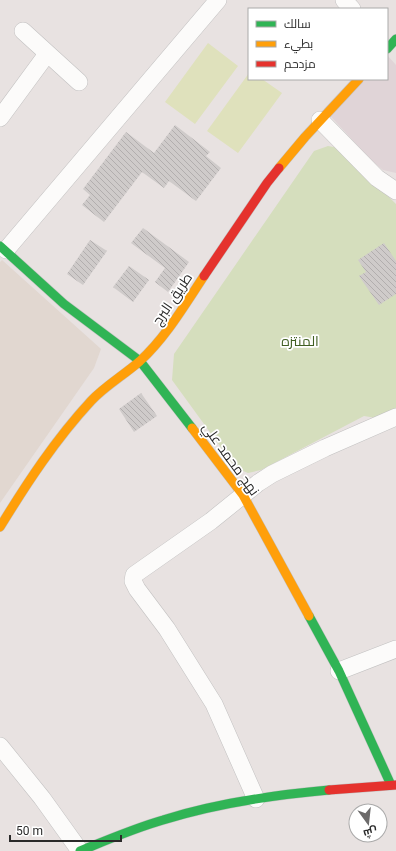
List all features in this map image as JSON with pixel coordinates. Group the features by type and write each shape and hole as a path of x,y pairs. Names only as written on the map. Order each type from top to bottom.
{"street":[{"path":"3,248 218,0"},
{"path":"344,0 351,8"},
{"path":"23,31 79,82"},
{"path":"388,48 396,39"},
{"path":"0,118 47,54"},
{"name":"طريق البرج","path":"0,527 32,474 78,416 96,396 140,361 160,340 267,183 286,158 358,80"},
{"path":"320,120 377,178 396,191"},
{"name":"نهج محمد علي","path":"3,248 64,304 140,361 243,495 339,671 393,785"},
{"path":"256,799 214,704 167,629 142,597 133,581 134,575 139,570 211,521 258,483 291,464 396,417"},
{"path":"339,671 396,649"},
{"path":"0,746 37,792 80,851 160,821 192,812 256,799 393,785"}],"shaded area":[{"path":"388,56 396,65 396,173 383,170 370,159 324,109 351,80 388,80"},
{"path":"2,260 101,349 94,368 0,503 0,262"}],"green space":[{"path":"208,43 238,66 195,124 165,102"},
{"path":"248,74 248,80 263,80 282,93 238,153 207,131"},
{"name":"المنتزه","path":"328,146 339,148 396,204 396,408 376,418 364,416 261,470 248,473 236,468 172,380 174,354 314,151"}],"building":[{"path":"175,125 210,152 206,156 221,168 196,201 169,181 164,188 142,172 104,222 82,205 90,195 83,189 126,132 154,153"},
{"path":"143,228 189,262 168,292 155,282 165,268 131,243"},
{"path":"90,240 107,251 83,285 67,274"},
{"path":"384,243 396,261 396,294 379,305 359,276 366,272 358,260"},
{"path":"129,266 149,280 133,302 113,287"},
{"path":"141,393 157,416 134,432 119,409"}],"traffic: fast":[{"path":"388,48 396,39"},
{"path":"0,246 64,304 140,361 192,428"},
{"path":"309,616 339,671 391,785"},
{"path":"80,851 121,834 183,814 224,804 266,797 329,790"}],"traffic: slow":[{"path":"279,168 305,137 358,80"},
{"path":"0,527 31,478 65,431 96,396 140,361 158,342 204,276"},
{"path":"192,428 243,495 309,616"}],"traffic: jam":[{"path":"204,276 267,183 279,168"},
{"path":"329,790 396,785"}]}
